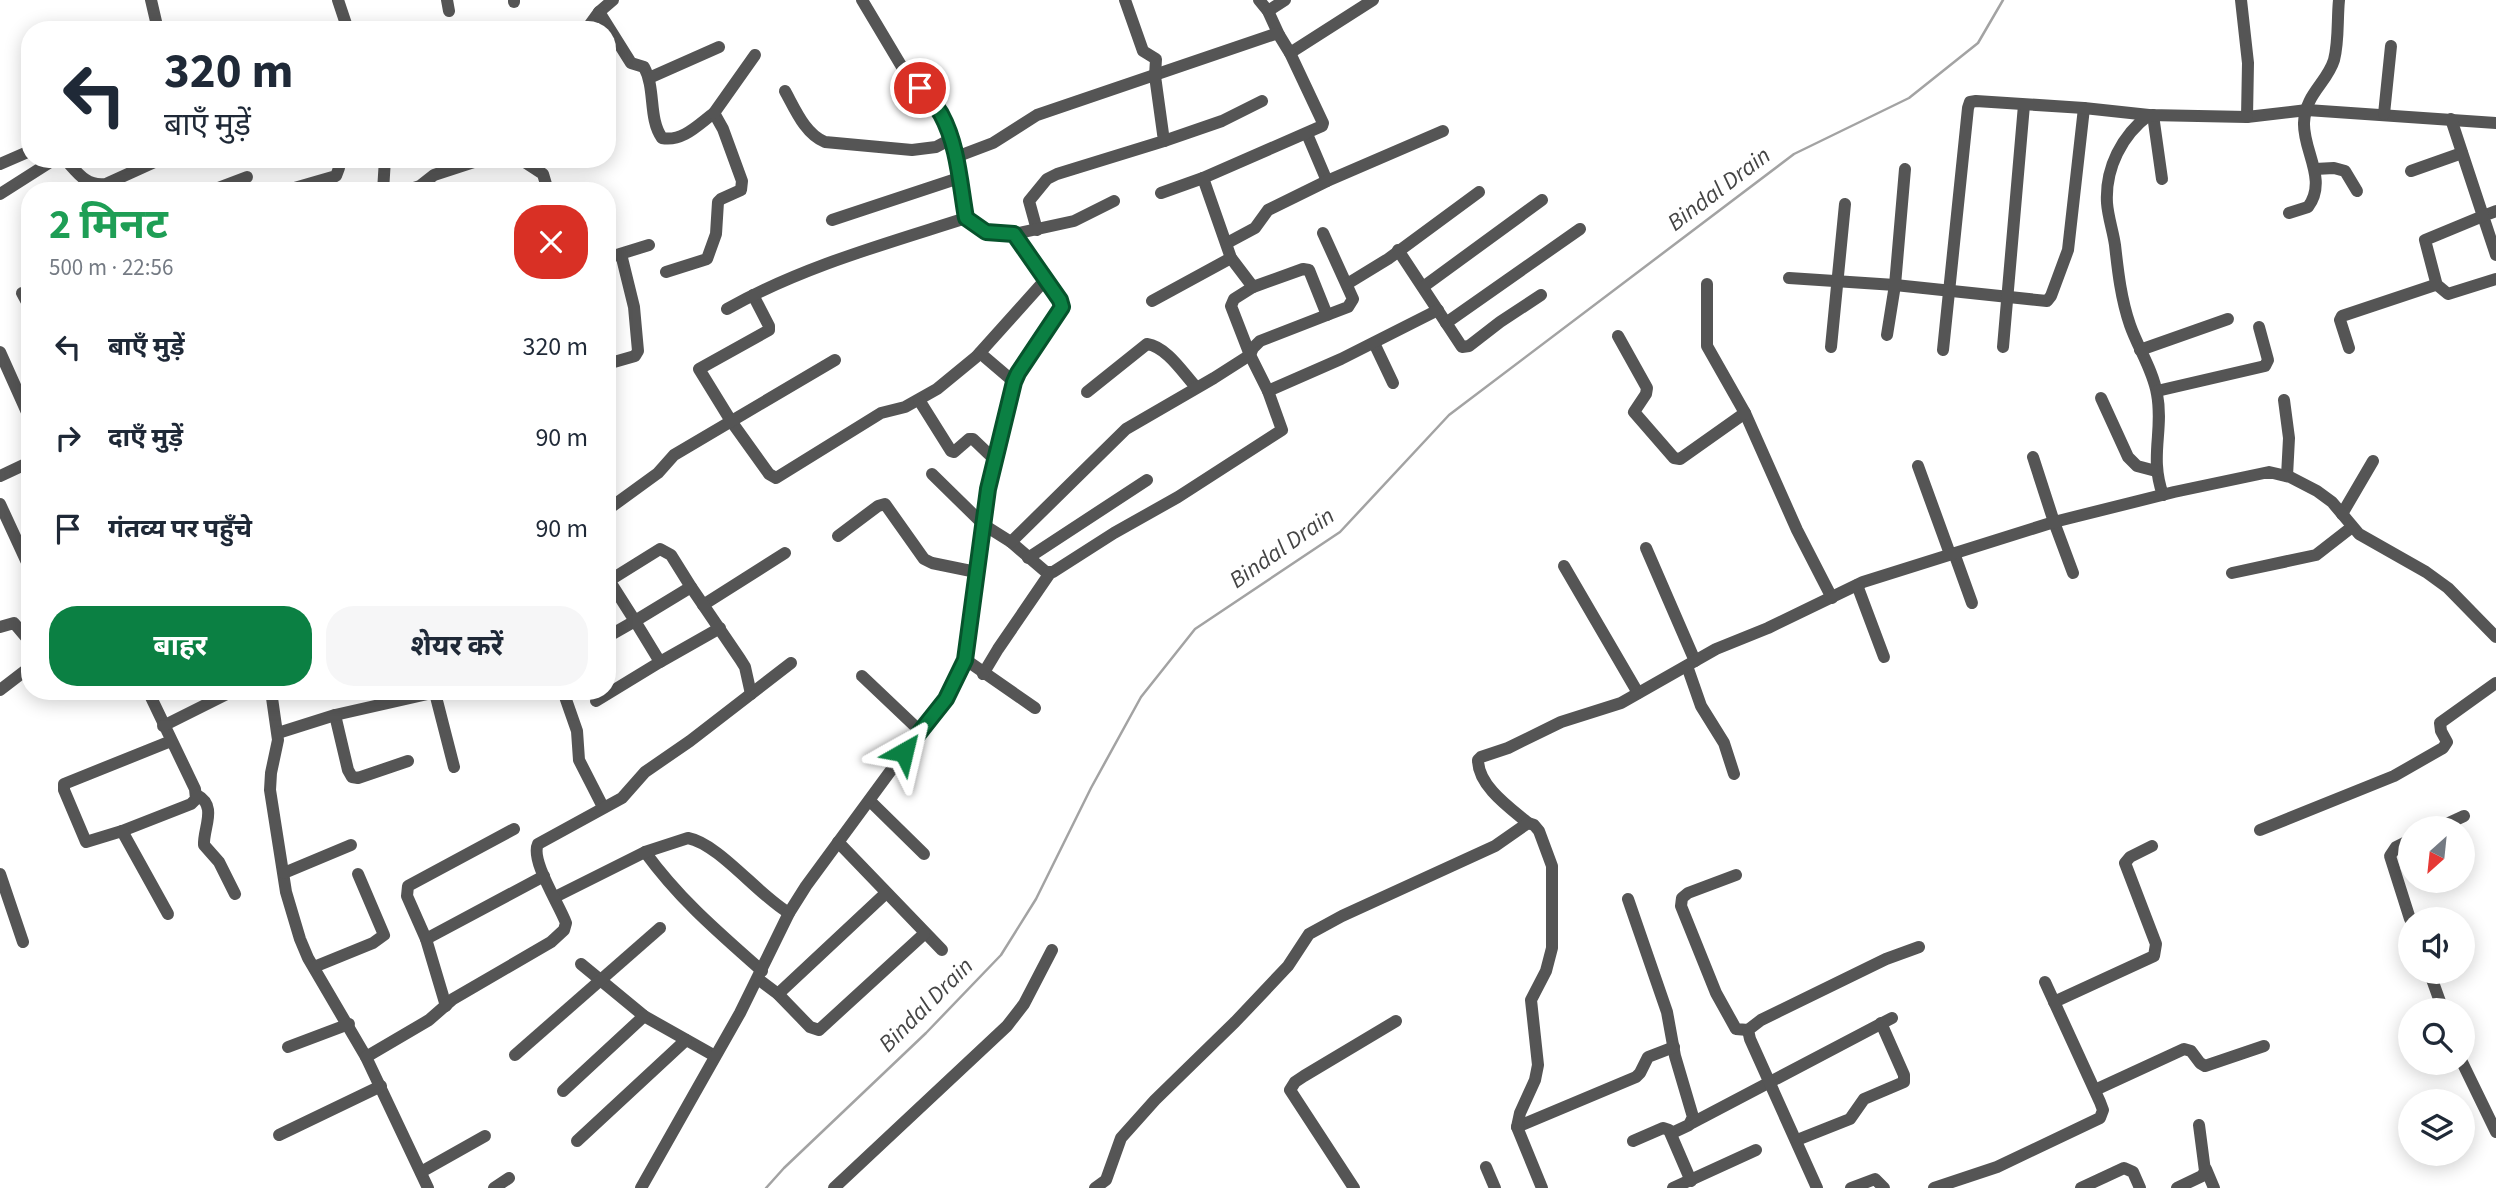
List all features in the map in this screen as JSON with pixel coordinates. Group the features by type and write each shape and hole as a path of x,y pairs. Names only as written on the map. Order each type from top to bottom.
{"street":[{"path":"151,0 157,21"},
{"path":"338,0 345,21"},
{"path":"592,21 613,0"},
{"path":"862,0 902,67 937,108 956,157 966,218 986,232 1014,234 1074,221 1114,201"},
{"path":"1125,0 1143,51 1156,59 1155,76 1164,141"},
{"path":"1161,193 1307,134 1320,128 1323,123 1290,53 1268,11 1259,0"},
{"path":"1268,11 1285,0"},
{"path":"2241,0 2248,63 2247,117"},
{"path":"2289,214 2311,204 2314,192 2315,169 2304,127 2314,90 2326,75 2334,58 2339,0"},
{"path":"1290,53 1367,2"},
{"path":"599,12 605,21"},
{"path":"956,157 983,148 1037,115 1275,34 1279,35"},
{"path":"616,39 631,63 644,67 649,78 655,119 662,138 677,138 714,113 755,55"},
{"path":"2384,114 2391,46"},
{"path":"649,78 719,47"},
{"path":"785,91 813,136 825,142 912,150 936,147 951,139"},
{"path":"1037,230 1029,201 1047,179 1222,121 1262,101"},
{"path":"1943,350 1969,105 1976,101 2151,115 2247,117 2307,110 2496,123"},
{"path":"2003,347 2024,106"},
{"path":"1788,278 1895,285 2043,302 2051,296 2068,250 2084,108"},
{"path":"666,272 706,261 715,241 718,202 742,188 742,181 723,130 714,113"},
{"path":"2151,115 2162,179"},
{"path":"2151,115 2135,125 2123,141 2114,161 2107,201 2122,297 2131,328 2157,391 2159,413 2156,471 2162,495"},
{"path":"2451,119 2496,256"},
{"path":"1227,243 1255,228 1268,210 1327,181 1443,131"},
{"path":"1307,134 1327,181"},
{"path":"2411,171 2462,153"},
{"path":"0,164 21,154"},
{"path":"0,194 41,168"},
{"path":"72,168 80,177 90,182"},
{"path":"110,182 141,168"},
{"path":"315,182 336,176 339,168"},
{"path":"425,182 433,175 455,168"},
{"path":"534,168 543,174 545,182"},
{"path":"2315,169 2334,168 2345,171 2357,191"},
{"path":"1887,335 1895,285 1905,169"},
{"path":"234,182 247,177"},
{"path":"832,220 959,178"},
{"path":"1203,178 1231,258 1253,288"},
{"path":"1347,284 1479,192"},
{"path":"1423,287 1542,200"},
{"path":"1831,347 1845,204"},
{"path":"2496,211 2425,240 2436,284 2448,294 2496,279"},
{"path":"727,309 824,265 966,218"},
{"path":"1446,323 1580,229"},
{"path":"1012,542 1081,476 1103,449 1119,435 1250,355 1260,341 1351,304 1353,296 1323,233"},
{"path":"641,1188 667,1147 760,975 789,913 838,842 946,699 965,660 988,489 1014,382 1062,307 1060,300 1014,234"},
{"path":"616,255 649,245"},
{"path":"1398,250 1460,346 1467,347 1541,295"},
{"path":"616,361 635,356 638,351 634,307 621,254"},
{"path":"1152,301 1231,258"},
{"path":"983,674 1049,573 1282,430 1269,391 1250,355 1231,306 1234,299 1253,288 1303,269 1309,270 1327,315"},
{"path":"753,295 769,330 699,369 731,421 769,474 776,478 881,413 905,407 937,389 980,353 1046,279"},
{"path":"1707,284 1707,345 1745,413 1797,530 1832,598"},
{"path":"2349,348 2340,320 2342,316 2436,284"},
{"path":"1269,391 1438,310"},
{"path":"2140,350 2228,319"},
{"path":"2157,391 2265,366 2268,360 2259,327"},
{"path":"1618,336 1647,388 1646,394 1633,412 1674,458 1686,457 1716,432 1745,413"},
{"path":"1374,343 1393,383"},
{"path":"1087,391 1147,344 1155,346 1166,355 1196,387"},
{"path":"0,352 21,398"},
{"path":"980,353 1014,382"},
{"path":"616,504 648,481 674,455 835,360"},
{"path":"2101,398 2128,457 2137,466 2156,471"},
{"path":"919,400 951,451 954,452 969,439 973,439 996,461"},
{"path":"2284,400 2289,438 2287,476"},
{"path":"2033,457 2073,573"},
{"path":"2342,514 2373,461"},
{"path":"0,476 21,466"},
{"path":"1918,466 1972,603"},
{"path":"1542,1188 1517,1127 1538,1065 1531,1000 1546,971 1552,948 1552,866 1534,825 1495,796 1478,767 1478,760 1561,722 1613,706 1716,649 1857,585 2054,522 2269,472 2287,476 2317,491 2365,539 2426,572 2448,588 2496,637"},
{"path":"932,474 984,525 1012,542 1049,573"},
{"path":"1028,558 1147,480"},
{"path":"838,536 877,506 885,504 924,559 976,572"},
{"path":"0,505 21,550"},
{"path":"2232,573 2316,555 2352,527"},
{"path":"1646,548 1691,664 1701,706 1724,743 1734,774"},
{"path":"616,575 660,549 671,555 745,667 751,694"},
{"path":"703,605 785,553"},
{"path":"1564,566 1638,693"},
{"path":"1857,585 1884,657"},
{"path":"616,632 691,587"},
{"path":"616,592 660,662"},
{"path":"0,627 14,623 21,631"},
{"path":"616,689 720,628"},
{"path":"965,660 1035,708"},
{"path":"366,1057 423,1024 446,1006 559,935 566,923 544,876 535,850 538,844 622,798 645,772 791,663"},
{"path":"0,690 21,674"},
{"path":"862,676 920,731"},
{"path":"2260,830 2384,780 2443,748 2447,742 2440,723 2496,683"},
{"path":"152,700 197,795 204,799 209,812 203,843 219,862 235,894"},
{"path":"163,726 215,700"},
{"path":"272,700 278,733 270,781 289,905 314,968 349,1024 428,1188"},
{"path":"278,733 335,715 402,700"},
{"path":"440,700 454,767"},
{"path":"566,700 577,731 579,760 603,807"},
{"path":"335,715 352,777 358,778 408,761"},
{"path":"171,741 69,781 63,786 86,842 191,804 197,795"},
{"path":"870,801 924,854"},
{"path":"1095,1188 1106,1180 1121,1138 1288,966 1310,934 1342,916 1495,846 1528,823"},
{"path":"446,1006 426,939 407,896 408,886 514,829"},
{"path":"122,831 168,914"},
{"path":"555,897 645,852 683,839 695,840 721,857 772,902 789,913"},
{"path":"838,842 885,894 942,950"},
{"path":"284,873 351,845"},
{"path":"2054,1002 2154,956 2157,944 2125,863 2130,857 2152,846"},
{"path":"2398,846 2390,856 2398,881"},
{"path":"645,852 690,908 810,1027 820,1030 924,933"},
{"path":"0,874 23,942"},
{"path":"314,968 373,943 384,934 358,874"},
{"path":"1736,875 1688,893 1681,902 1725,1013 1736,1029 1748,1030 1761,1020 1886,958 1919,947"},
{"path":"426,939 544,876"},
{"path":"778,994 885,894"},
{"path":"1628,899 1664,1001 1693,1117 1692,1123"},
{"path":"515,1055 660,928"},
{"path":"834,1188 1007,1026 1024,1004 1052,950"},
{"path":"581,964 644,1016 715,1056"},
{"path":"1934,1188 1997,1167 2100,1118 2103,1110 2095,1090 2045,982"},
{"path":"563,1091 644,1016"},
{"path":"1354,1188 1290,1090 1295,1082 1304,1076 1396,1021"},
{"path":"1672,1133 1886,1021 1904,1082 1864,1100 1850,1119 1797,1140"},
{"path":"288,1047 349,1024"},
{"path":"1748,1030 1749,1039 1817,1188"},
{"path":"577,1141 686,1040"},
{"path":"2095,1090 2184,1049 2191,1051 2205,1066 2264,1046"},
{"path":"1517,1127 1639,1075 1648,1058 1674,1047"},
{"path":"2468,1075 2496,1132"},
{"path":"279,1135 381,1086"},
{"path":"2199,1125 2206,1169 2214,1188"},
{"path":"1633,1141 1667,1128 1672,1133 1691,1181"},
{"path":"421,1172 485,1136"},
{"path":"1673,1188 1756,1150"},
{"path":"1486,1167 1495,1188"},
{"path":"2081,1188 2123,1168 2133,1172 2140,1188"},
{"path":"2178,1188 2202,1176 2206,1169"},
{"path":"494,1188 509,1178"},
{"path":"1851,1188 1872,1180 1878,1181 1884,1188"}],"waterway":[{"name":"Bindal Drain","path":"766,1188 926,1033 1001,955 1036,899 1091,788 1141,697 1195,629 1340,532 1449,415 1794,154 1909,98 1978,43 2003,0"}],"route":[{"path":"904,752 946,699 961,672 968,650 990,477 1014,382 1062,307 1060,300 1014,234 986,232 966,218 956,157 947,128 937,108 920,88"}]}
